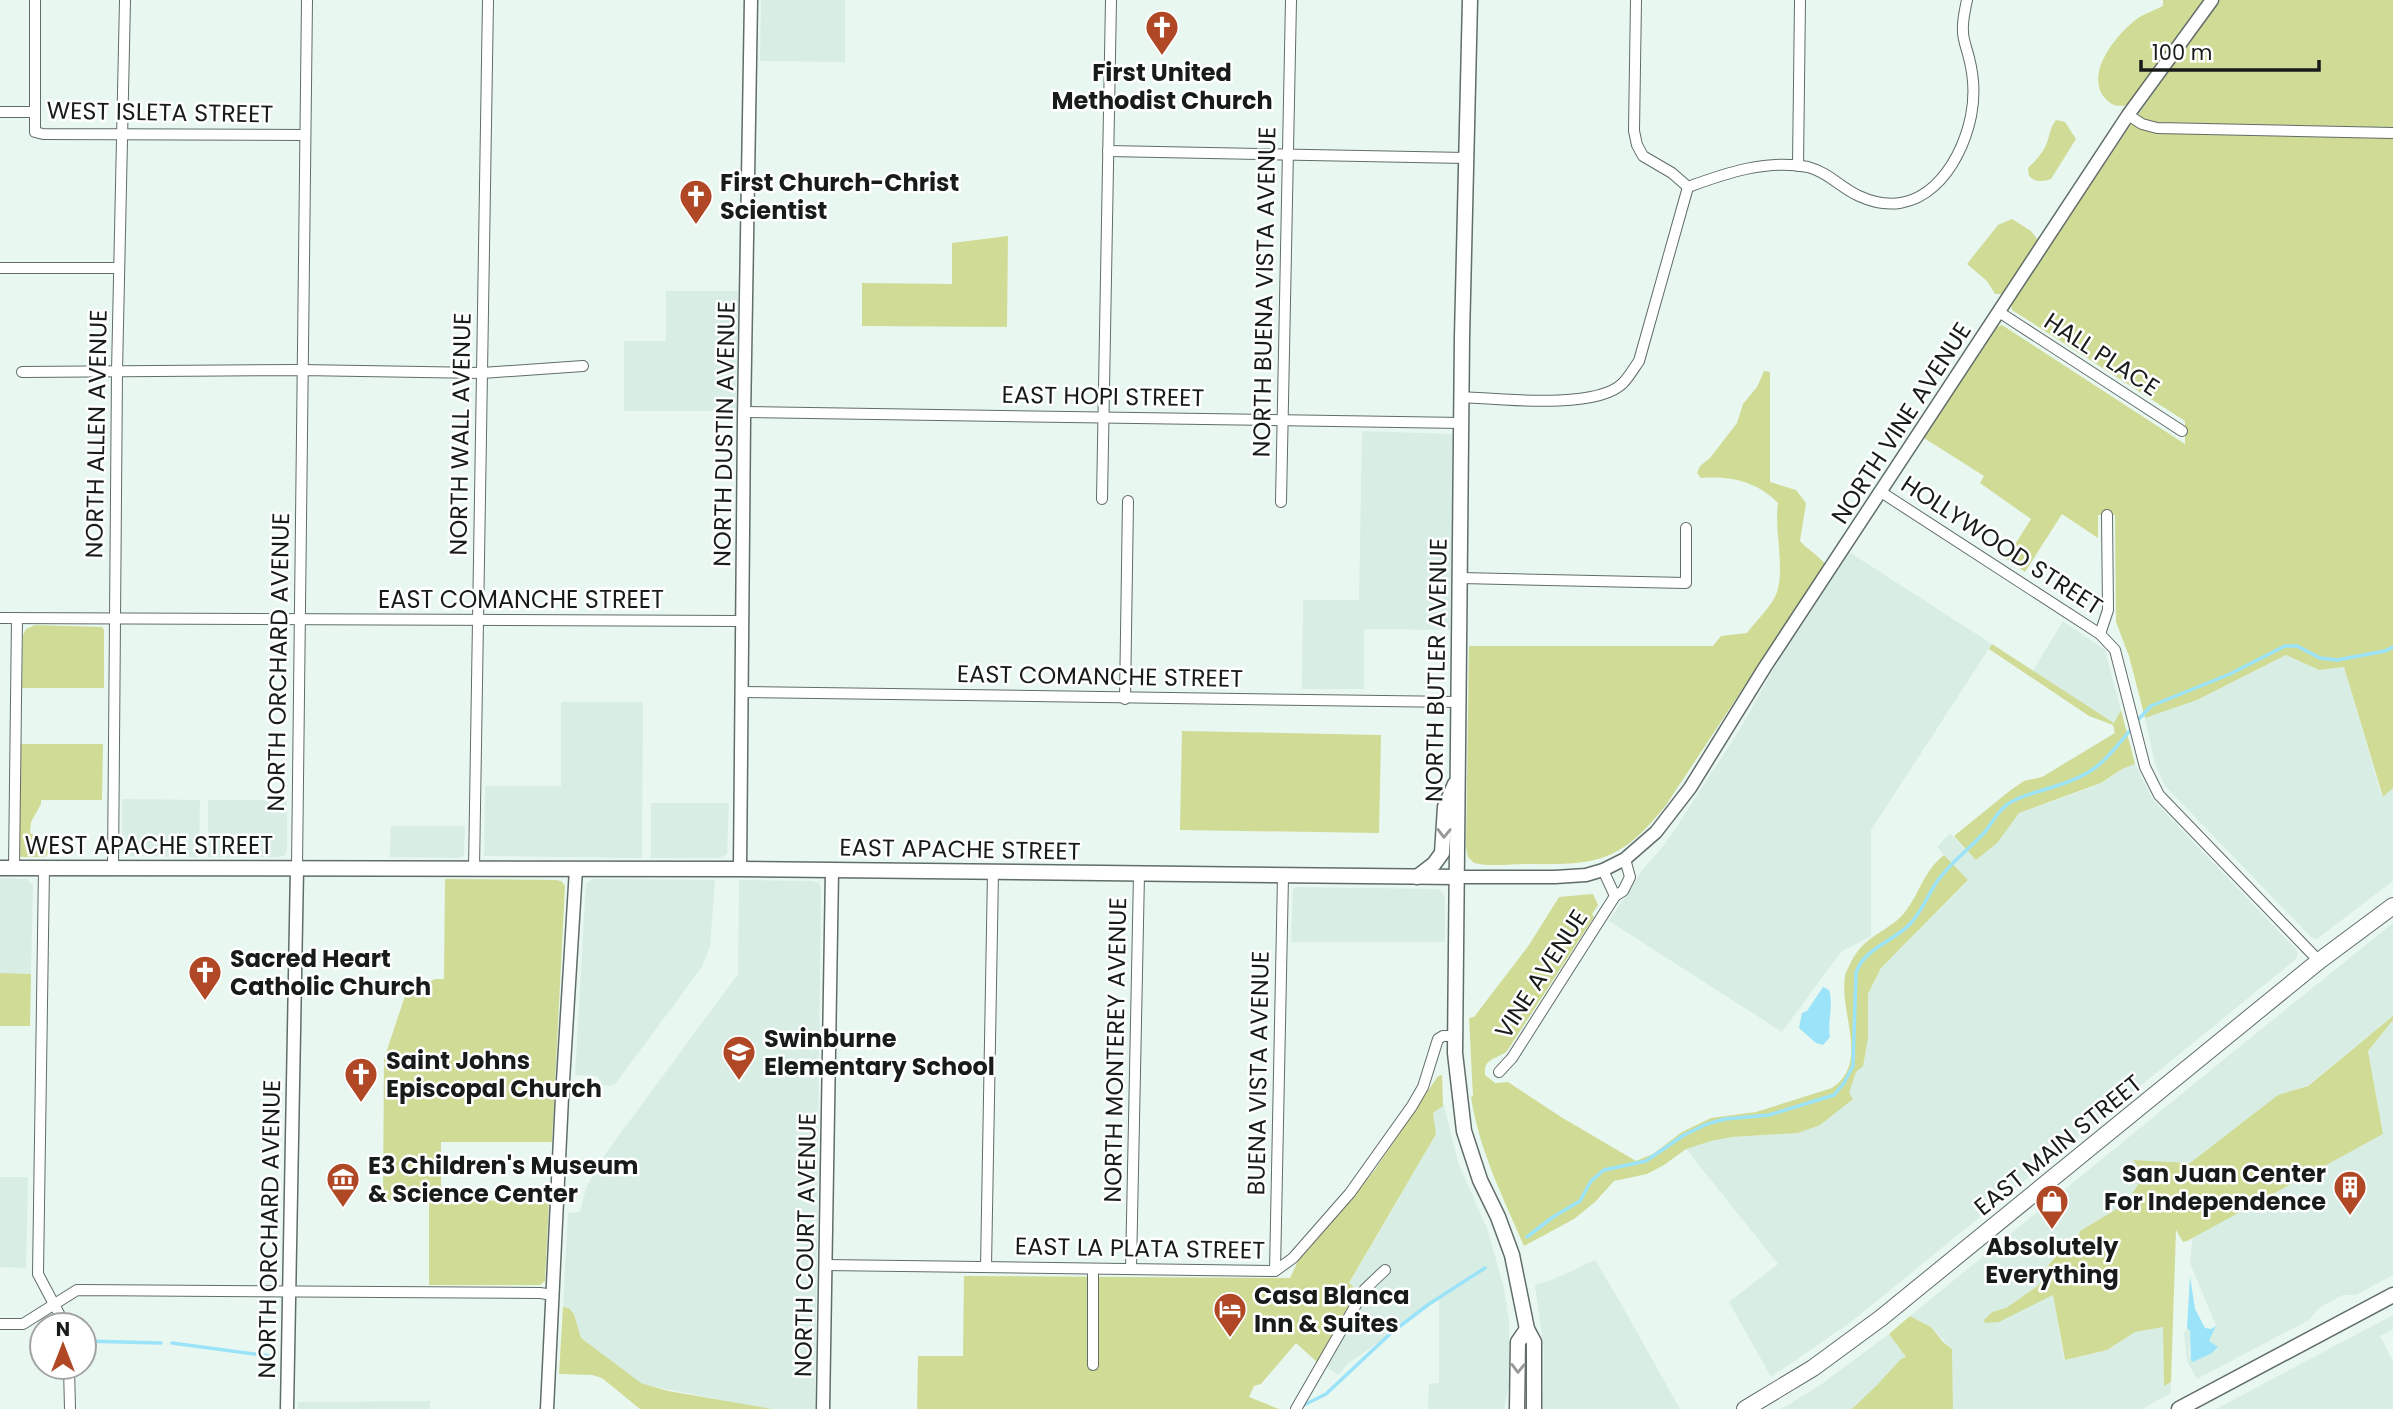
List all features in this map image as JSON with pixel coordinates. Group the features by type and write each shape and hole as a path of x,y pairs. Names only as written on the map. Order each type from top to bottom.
{"main road":[{"name":"NORTH BUTLER AVENUE","path":"1470,0 1457,779 1457,1086 1464,1131 1480,1180 1512,1255 1527,1329 1534,1342 1534,1409"},
{"path":"1417,877 1443,853 1444,807 1457,779"},
{"name":"WEST APACHE STREET","path":"7,868 297,868"},
{"name":"EAST APACHE STREET","path":"297,868 740,869 1458,877"},
{"name":"EAST MAIN STREET","path":"1745,1409 1813,1368 1881,1318 2319,961 2393,906"},
{"path":"2179,1409 2393,1295"},
{"name":"NORTH BUTLER AVENUE","path":"1517,1409 1518,1342 1527,1329"}],"street":[{"path":"0,111 35,112 35,0"},
{"name":"NORTH ALLEN AVENUE","path":"113,868 117,372 125,0"},
{"name":"NORTH ORCHARD AVENUE","path":"287,1409 297,868 307,0"},
{"name":"NORTH WALL AVENUE","path":"474,869 488,0"},
{"name":"NORTH DUSTIN AVENUE","path":"740,869 751,0"},
{"path":"1102,499 1111,0"},
{"name":"NORTH BUENA VISTA AVENUE","path":"1281,502 1291,0"},
{"path":"1636,0 1634,131 1637,145 1643,156 1672,173 1688,187"},
{"path":"1798,166 1800,0"},
{"path":"1688,187 1746,167 1798,166 1821,171 1860,196 1884,202 1918,198 1938,184 1957,157 1971,116 1973,78 1963,33 1967,0"},
{"name":"NORTH VINE AVENUE","path":"1622,861 1643,845 1674,810 2128,116 2212,0"},
{"name":"WEST ISLETA STREET","path":"35,112 35,132 43,134 304,135"},
{"path":"2128,116 2141,124 2157,128 2393,133"},
{"path":"1108,151 1466,158"},
{"path":"1462,397 1573,400 1598,397 1622,385 1639,361 1688,187"},
{"path":"0,268 119,268"},
{"name":"HALL PLACE","path":"2000,312 2182,431"},
{"path":"22,372 302,370 482,373 583,366"},
{"name":"EAST HOPI STREET","path":"744,412 1462,423"},
{"name":"HOLLYWOOD STREET","path":"1881,492 2100,634"},
{"path":"1125,699 1128,500"},
{"path":"2106,515 2108,610 2100,634 2115,650 2145,767 2159,795 2319,961"},
{"path":"1461,578 1686,583 1686,528"},
{"name":"EAST COMANCHE STREET","path":"0,618 742,621"},
{"path":"7,868 17,618"},
{"name":"EAST COMANCHE STREET","path":"741,692 1458,702"},
{"name":"EAST APACHE STREET","path":"1458,877 1571,876 1603,870 1622,861"},
{"name":"VINE AVENUE","path":"1499,1072 1512,1058 1615,896 1623,891 1630,877 1622,861"},
{"path":"44,868 38,1274 58,1311"},
{"path":"547,1409 576,869"},
{"name":"VINE AVENUE","path":"1603,870 1615,896"},
{"name":"NORTH COURT AVENUE","path":"823,1409 832,871"},
{"path":"986,1267 993,872"},
{"name":"NORTH MONTEREY AVENUE","path":"1131,1269 1139,874"},
{"name":"BUENA VISTA AVENUE","path":"1275,1271 1283,876"},
{"name":"EAST LA PLATA STREET","path":"825,1265 1275,1271 1293,1258 1350,1193 1423,1087 1437,1040 1443,1036 1455,1035"},
{"path":"1093,1269 1093,1365"},
{"path":"1296,1409 1365,1289 1385,1270"},
{"path":"0,1324 23,1324 77,1290 553,1295"},
{"path":"69,1381 70,1409"}],"shaded area":[{"path":"761,0 845,0 845,62 760,61"},
{"path":"666,291 738,291 736,411 624,411 624,341 666,341"},
{"path":"1362,431 1453,434 1450,630 1364,629 1364,689 1302,689 1303,600 1359,600"},
{"path":"1849,552 1992,644 1871,830 1871,936 1841,952 1782,1032 1609,921 1643,869 1677,826 1742,726 1778,660"},
{"path":"2063,621 2105,650 2121,710 2114,723 2033,671"},
{"path":"2286,655 2319,670 2344,667 2382,797 2393,788 2393,881 2317,939 2312,938 2165,786 2155,764 2145,718 2197,700"},
{"path":"561,702 643,702 642,858 484,856 485,786 561,786"},
{"path":"2135,764 2153,800 2296,949 2296,959 1851,1322 1771,1377 1729,1302 1778,1264 1686,1149 1732,1137 1798,1133 1853,1099 1848,1093 1856,1072 1868,994 1881,968 1968,881 1937,847 1950,833 1976,860 2019,813 2101,784 2122,769"},
{"path":"122,799 200,800 199,857 122,856"},
{"path":"208,800 287,800 285,855 208,857"},
{"path":"651,803 729,803 727,854 719,858 651,858"},
{"path":"391,826 465,826 464,855 459,858 390,857"},
{"path":"0,878 27,879 33,886 31,974 0,973"},
{"path":"593,879 715,880 710,947 702,967 615,1084 610,1086 603,1085 597,1076 575,1075 586,884"},
{"name":"Swinburne Elementary School","path":"739,880 812,881 819,883 821,888 815,1409 751,1406 641,1384 581,1338 574,1314 567,1307 563,1307 568,1213 580,1212 586,1188 603,1157 738,974"},
{"path":"1293,889 1439,889 1445,897 1445,942 1291,942"},
{"path":"2393,923 2393,1016 2307,1086 2278,1095 2190,1163 2134,1160 2144,1176 2125,1204 2080,1231 2078,1237 2061,1250 2046,1267 2039,1285 2006,1308 1992,1312 1999,1322 2053,1295 2064,1360 2107,1350 2135,1332 2163,1327 2164,1385 2171,1382 2171,1393 2142,1409 1953,1409 1952,1349 1931,1327 1910,1316"},
{"path":"2393,1020 2393,1275 2356,1295 2343,1295 2319,1308 2309,1320 2197,1379 2187,1361 2184,1333 2187,1328 2190,1331 2189,1356 2193,1361 2217,1350 2209,1341 2216,1326 2190,1263 2193,1236 2383,1134 2368,1051"},
{"path":"1444,1105 1458,1162 1488,1231 1504,1288 1509,1321 1510,1358 1504,1409 1428,1409 1429,1384 1439,1383 1439,1299 1349,1363 1338,1375 1324,1365 1365,1294 1349,1284 1436,1134 1433,1113"},
{"path":"0,1177 28,1177 26,1268 0,1267"},
{"path":"1595,1260 1680,1409 1543,1409 1544,1350 1535,1285"},
{"path":"2393,1315 2393,1329 2380,1336 2393,1361 2393,1409 2216,1409"},
{"path":"1889,1334 1906,1357 1852,1409 1781,1409 1819,1386"},
{"path":"430,1401 430,1409 298,1409 298,1402"}],"green space":[{"path":"2163,0 2203,0 2128,105 2112,104 2104,97 2099,87 2098,76 2106,53 2130,25 2141,16 2163,6"},
{"path":"2220,0 2393,0 2393,788 2383,797 2344,667 2319,670 2286,655 2197,700 2145,718 2129,656 2116,622 2115,515 2098,515 2098,538 2062,514 2025,572 2006,559 2031,519 1980,483 1984,476 1924,438 1997,327 2002,325 2185,444 2185,421 2012,310 2011,305 2129,127"},
{"path":"2056,120 2065,122 2076,139 2051,179 2036,180 2029,176 2028,168 2044,149"},
{"path":"2012,219 2031,231 2038,240 2002,294 1995,294 1987,281 1967,264 1998,225"},
{"path":"1008,236 1007,327 862,326 862,283 952,284 952,243"},
{"path":"1764,371 1770,372 1770,482 1796,490 1806,503 1800,541 1825,564 1666,805 1635,838 1621,849 1590,861 1553,864 1474,863 1468,857 1466,847 1469,646 1713,646 1721,636 1747,633 1775,597 1780,572 1778,503 1752,485 1733,479 1701,478 1697,473 1737,423 1743,404 1757,387"},
{"path":"35,625 102,627 104,688 22,688 23,635 26,629"},
{"path":"1992,644 2114,723 2121,710 2135,764 2101,783 2019,813 1997,843 1976,860 1954,836 2024,781 2042,777 2115,733 2113,725 2089,716 1989,649"},
{"path":"1182,731 1381,735 1379,833 1180,830"},
{"path":"21,744 103,744 102,800 41,800 31,822 30,833 49,848 51,852 44,857 21,857 19,853"},
{"path":"1944,855 1968,880 1881,968 1868,994 1868,1038 1863,1066 1856,1072 1849,1093 1853,1099 1820,1125 1798,1133 1711,1141 1686,1149 1647,1174 1614,1181 1595,1202 1574,1219 1524,1246 1493,1173 1475,1117 1471,1097 1469,1018 1474,1017 1529,945 1559,897 1593,894 1598,905 1592,914 1594,917 1507,1051 1488,1062 1485,1075 1495,1083 1508,1082 1636,1161 1653,1154 1682,1132 1711,1118 1756,1112 1832,1088 1843,1078 1851,1051 1844,991 1846,971 1863,945 1892,925 1905,912 1931,868"},
{"path":"445,879 556,880 565,886 552,1142 441,1142 441,1200 549,1201 545,1281 540,1285 429,1285 429,1201 383,1200 384,1059 406,993 435,979 444,979"},
{"path":"0,973 31,974 30,1026 0,1026"},
{"path":"2393,1016 2393,1020 2368,1051 2383,1134 2187,1241 2183,1242 2176,1230 2171,1382 2164,1386 2163,1327 2135,1332 2107,1350 2065,1360 2053,1295 1999,1322 1985,1323 1984,1320 1992,1312 2006,1308 2039,1285 2046,1268 2061,1250 2078,1237 2080,1231 2125,1204 2144,1176 2133,1160 2190,1163 2278,1095 2308,1086"},
{"path":"1442,1075 1443,1106 1433,1113 1436,1134 1349,1283 1357,1290 1317,1362 1296,1343 1261,1384 1254,1386 1249,1397 1279,1409 917,1409 918,1356 963,1356 964,1276 1290,1278 1300,1257 1374,1171 1438,1076"},
{"path":"563,1307 569,1308 574,1314 581,1338 641,1383 668,1391 772,1409 640,1409 602,1378 559,1374"},
{"path":"1910,1316 1931,1327 1952,1349 1953,1409 1852,1409 1906,1357 1889,1334"}],"water":[{"path":"1823,987 1829,990 1831,1002 1830,1037 1823,1045 1816,1043 1799,1028 1802,1013 1807,1011"},
{"path":"2190,1276 2195,1309 2205,1328 2216,1326 2209,1341 2218,1347 2193,1362 2190,1331 2187,1328"}],"waterway":[{"path":"2136,722 2151,706 2230,674 2285,646 2297,646 2320,658 2337,660 2393,647"},
{"path":"1527,1237 1580,1201 1591,1181 1604,1170 1646,1161 1684,1135 1707,1124 1725,1119 1769,1115 1834,1095 1853,1066 1856,973 1865,958 1910,924 1941,876 1984,833 2004,807 2018,798 2090,772 2132,728"},
{"path":"1300,1407 1326,1394 1391,1333 1429,1304 1485,1268"},
{"path":"98,1341 161,1343"},
{"path":"172,1343 270,1356"}],"place":[{"name":"First United Methodist Church","path":"1162,57"},
{"name":"First Church-Christ Scientist","path":"696,226"},
{"name":"Sacred Heart Catholic Church","path":"205,1002"},
{"name":"Swinburne Elementary School","path":"739,1082"},
{"name":"Saint Johns Episcopal Church","path":"361,1104"},
{"name":"E3 Children's Museum & Science Center","path":"343,1209"},
{"name":"San Juan Center For Independence","path":"2350,1217"},
{"name":"Absolutely Everything","path":"2052,1231"},
{"name":"Casa Blanca Inn & Suites","path":"1230,1339"}]}
